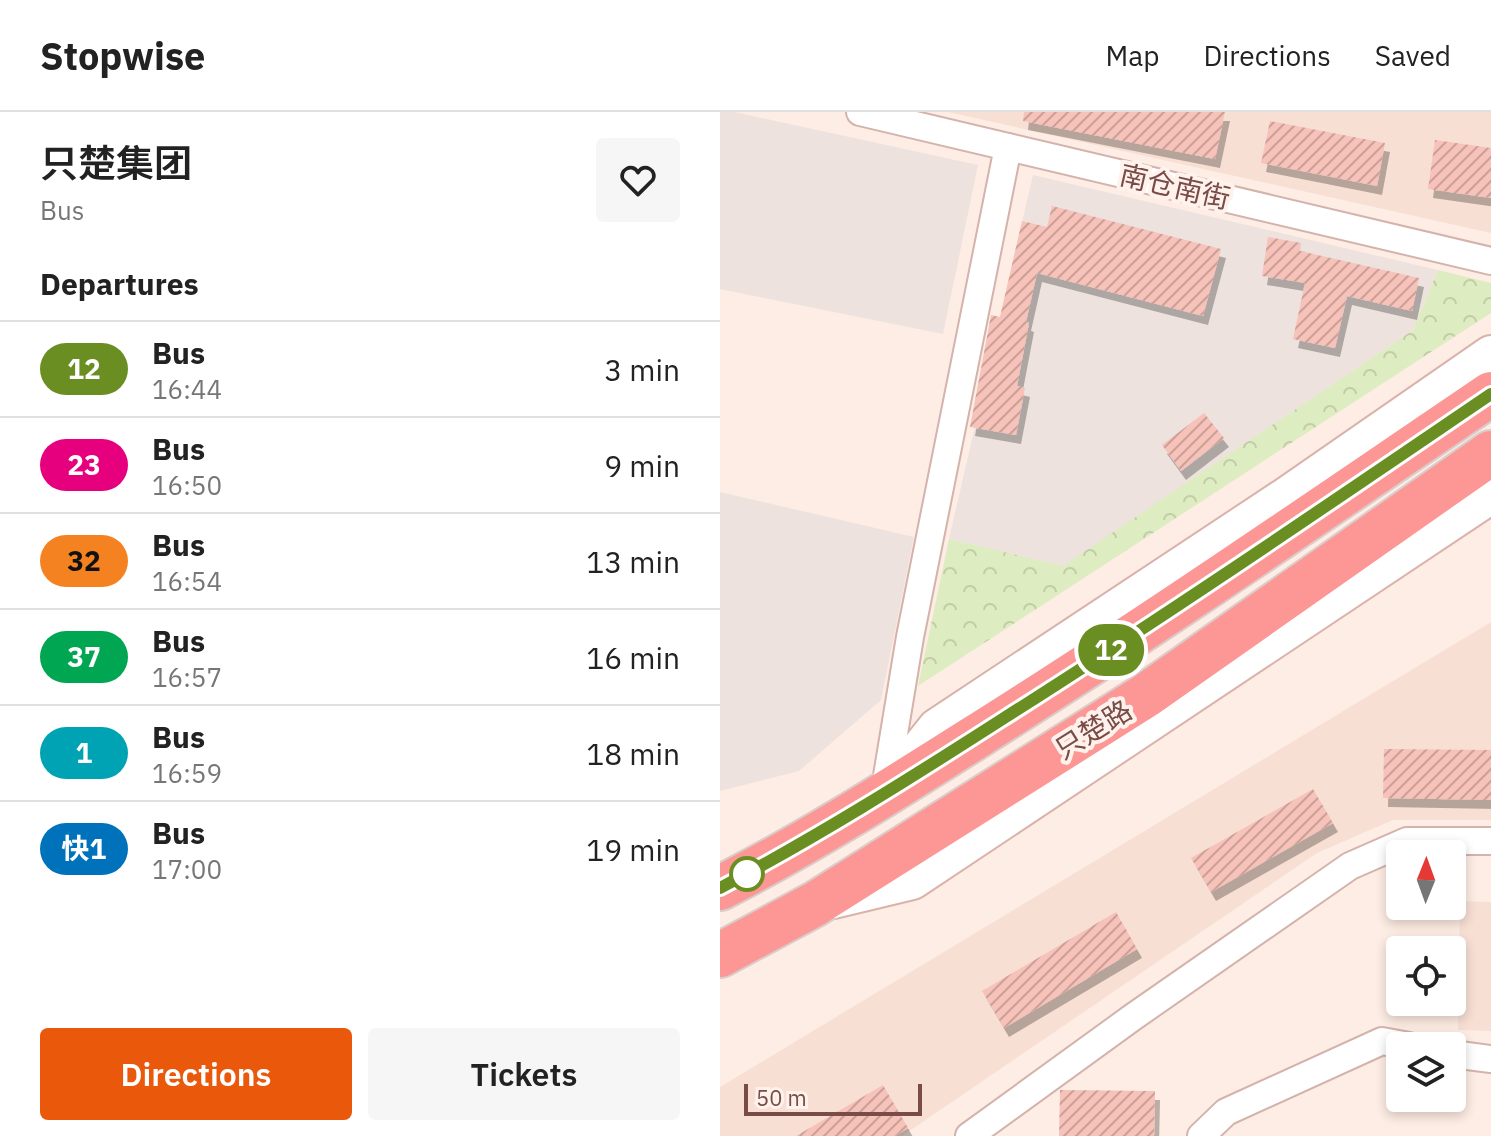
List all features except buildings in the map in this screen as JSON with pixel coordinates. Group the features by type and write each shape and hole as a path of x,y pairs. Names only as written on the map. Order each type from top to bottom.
{"highway":[{"name":"只楚路","path":"720,888 783,856 884,795 1103,656 1491,394"},
{"name":"只楚路","path":"720,955 815,904 1145,696 1491,453"}],"main road":[{"path":"884,795 937,728 1286,497 1491,355"},
{"path":"815,904 912,880 1491,494"}],"street":[{"name":"南仓南街","path":"860,112 1491,261"},
{"path":"884,795 910,637 1008,147"},
{"path":"969,1136 1350,866 1407,841 1491,841"},
{"path":"1201,1136 1226,1112 1386,1042"},
{"path":"1466,1056 1491,1059"}],"shaded area":[{"path":"720,112 734,112 978,165 943,334 720,289"},
{"path":"948,112 1491,112 1491,233"},
{"path":"1033,175 1438,270 1413,330 1063,567 949,539"},
{"path":"720,492 914,537 881,700 799,771 720,791"},
{"path":"1491,622 1491,820 1393,820 1317,853 902,1136 720,1136 720,1087"},
{"path":"1466,901 1491,902 1491,1031 1458,1030 1458,1016 1466,1016 1466,936 1459,936 1460,920 1466,920"}],"green space":[{"path":"1438,270 1491,283 1491,313 918,686 949,539 1063,566 1413,330"}],"bus line":[{"name":"12","path":"720,888 783,856 884,795 1103,656 1491,394"}]}
